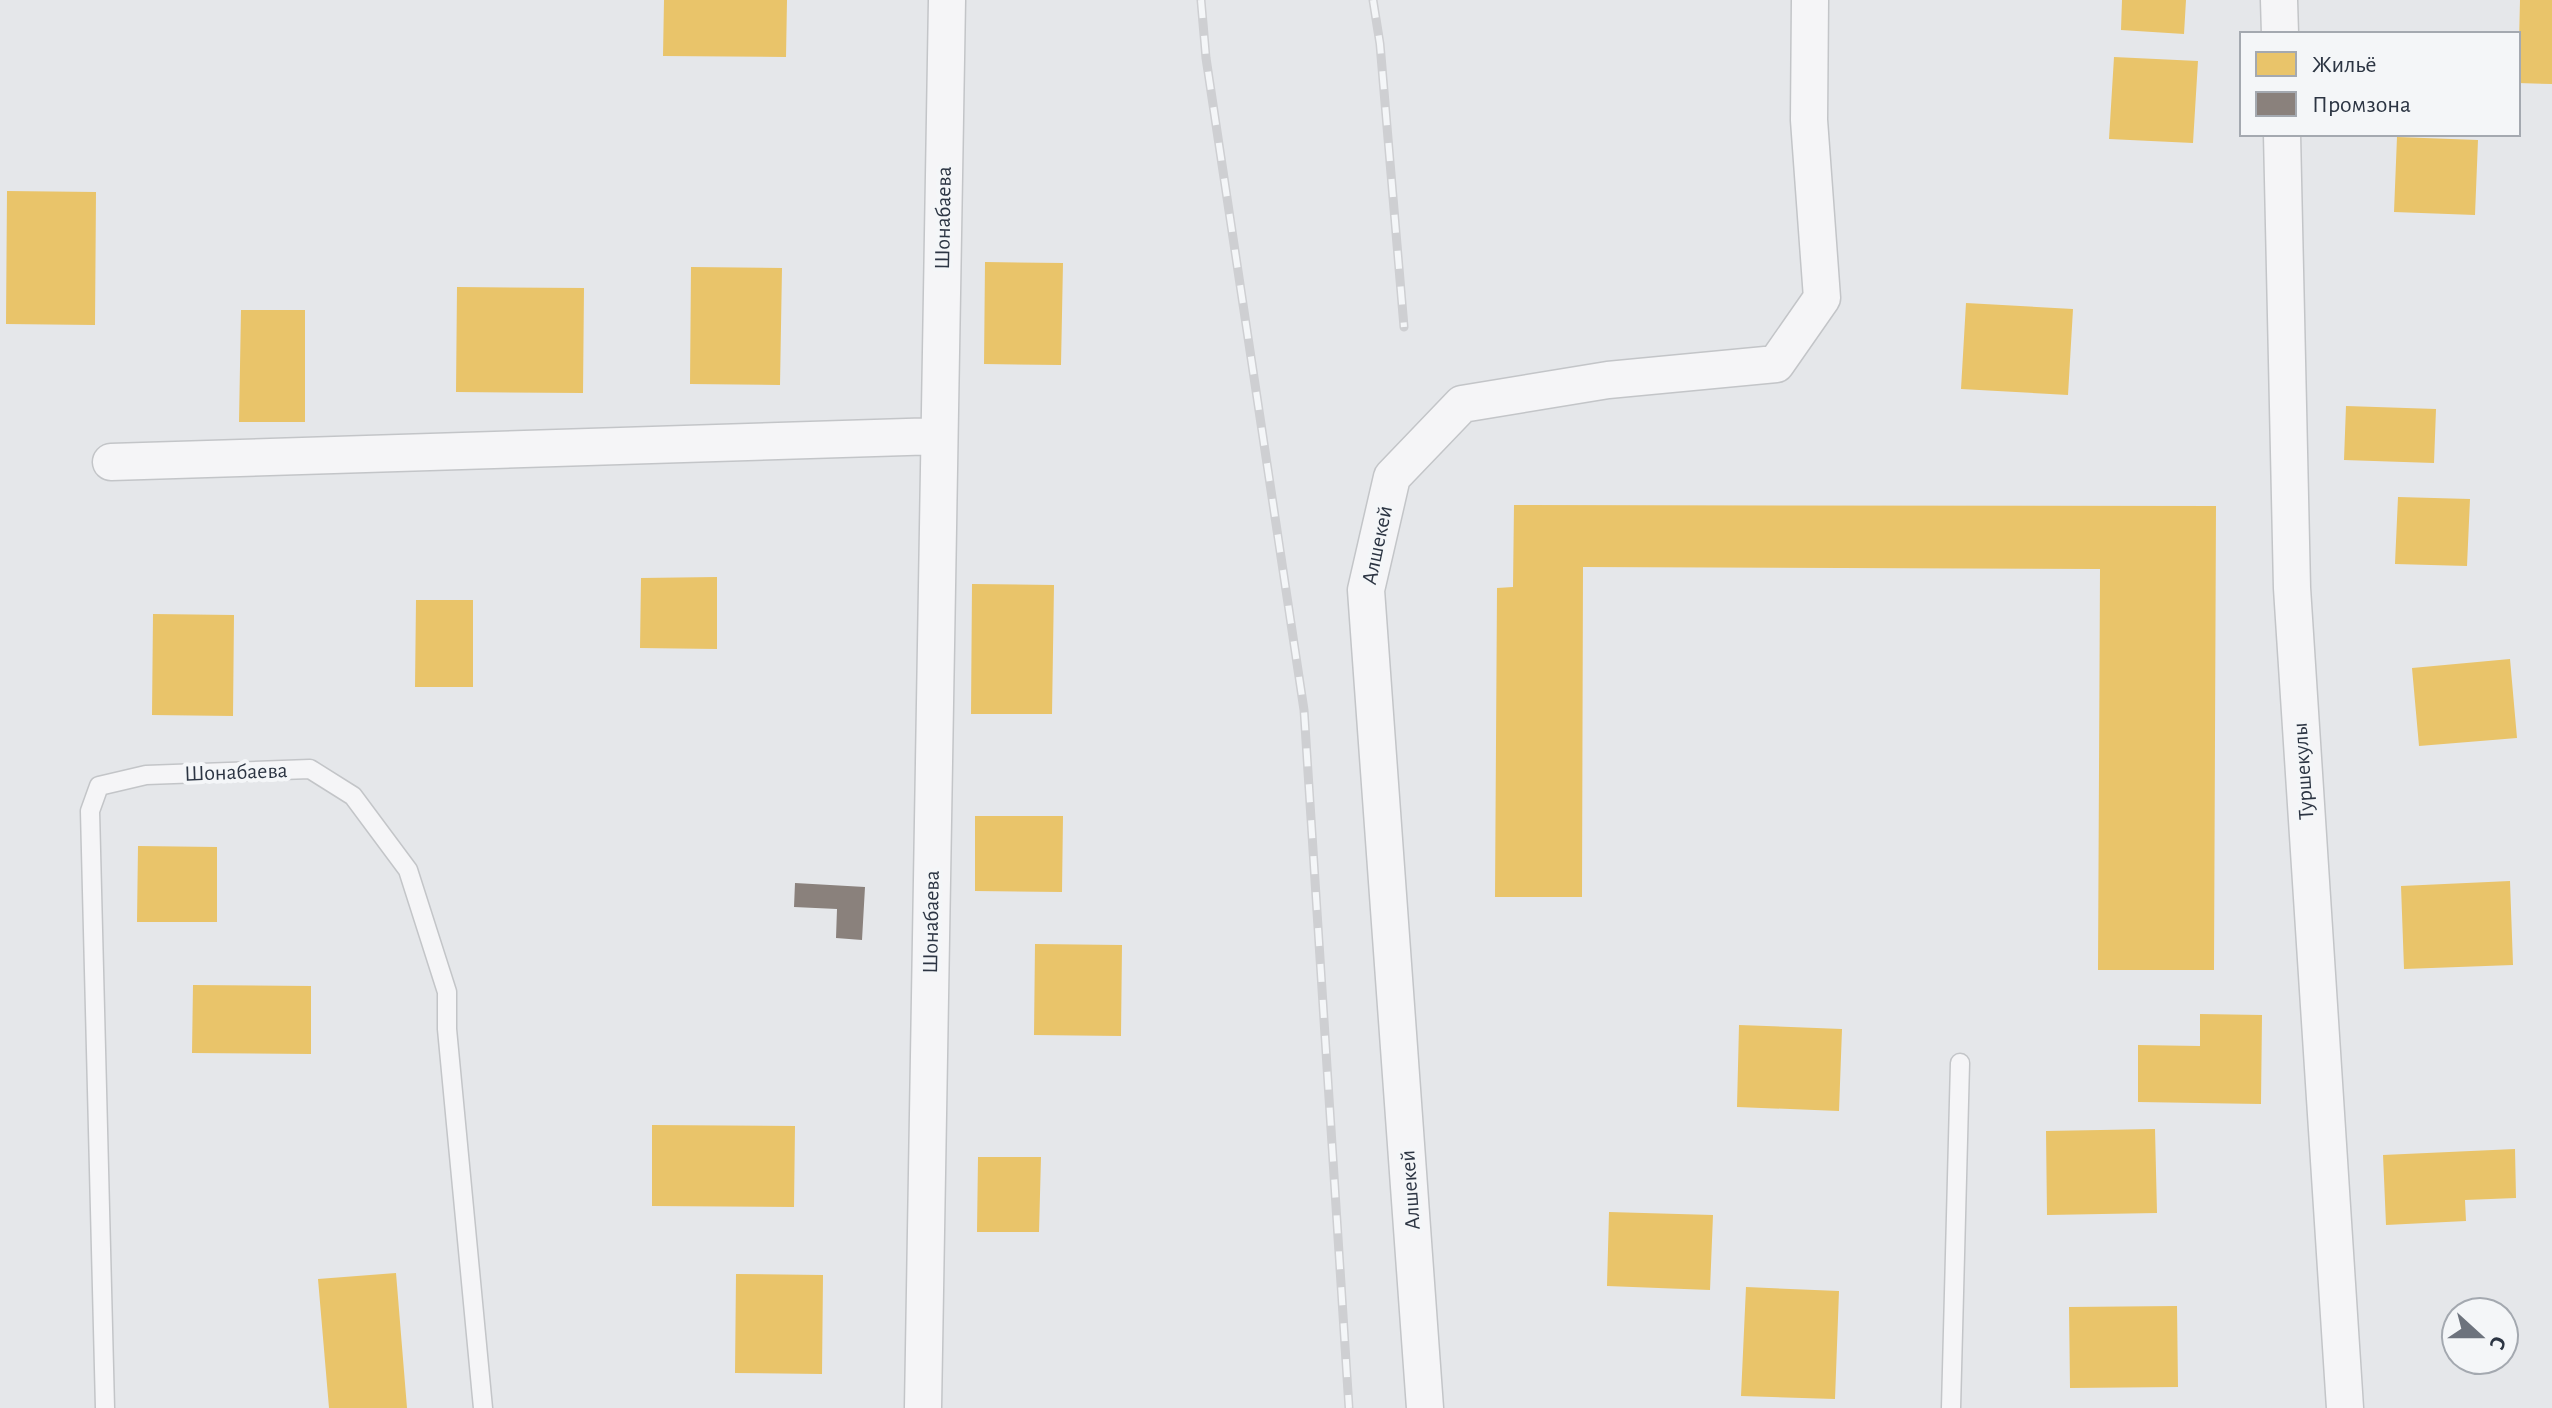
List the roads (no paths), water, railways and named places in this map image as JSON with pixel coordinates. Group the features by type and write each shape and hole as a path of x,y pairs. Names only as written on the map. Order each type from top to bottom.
{"street":[{"name":"Шонабаева","path":"923,1408 947,0"},
{"name":"Алшекей","path":"1425,1408 1366,590 1392,477 1462,404 1608,380 1776,364 1822,298 1809,120 1810,0"},
{"path":"2279,0 2280,32"},
{"name":"Туршекулы","path":"2282,136 2292,588 2345,1408"},
{"path":"111,462 939,436"}],"lane":[{"name":"Шонабаева","path":"105,1408 90,811 99,786 146,775 310,769 353,796 408,870 447,992 447,1029 483,1408"},
{"path":"1951,1408 1960,1063"}],"railway":[{"path":"1201,0 1206,58 1304,710 1349,1408"},
{"path":"1373,0 1380,44 1404,327"}]}
